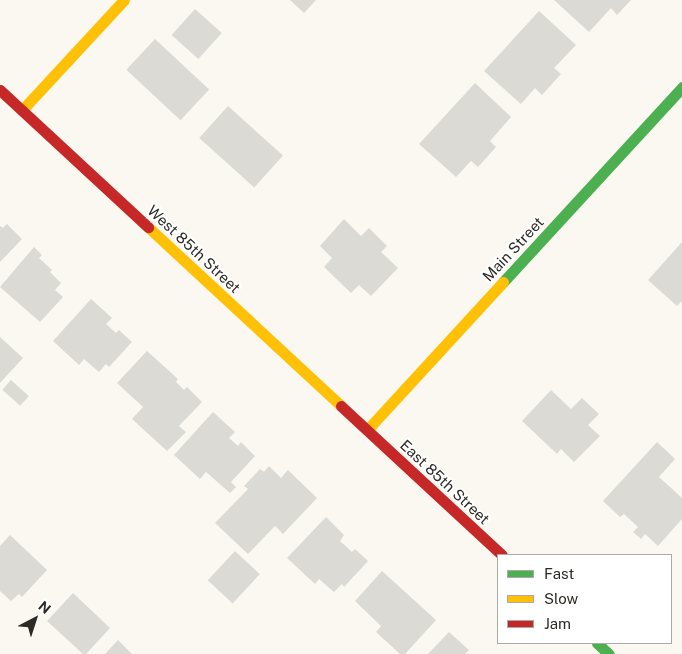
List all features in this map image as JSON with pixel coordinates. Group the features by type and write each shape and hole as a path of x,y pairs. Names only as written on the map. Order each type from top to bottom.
{"main road":[{"path":"22,110 124,0"},
{"name":"Main Street","path":"367,430 682,87"},
{"name":"West 85th Street","path":"0,90 367,430"},
{"name":"East 85th Street","path":"367,430 501,554"},
{"path":"597,644 609,654"}],"building":[{"path":"290,0 316,0 304,13"},
{"path":"554,0 631,0 617,15 611,8 589,32"},
{"path":"195,9 222,33 198,59 172,35"},
{"path":"539,11 576,45 554,68 561,74 542,95 535,88 521,104 484,71"},
{"path":"155,39 209,89 180,120 126,70"},
{"path":"475,83 511,117 490,141 496,147 478,167 471,161 456,177 419,144"},
{"path":"228,106 283,156 254,187 199,138"},
{"path":"344,219 361,236 369,228 387,246 381,252 398,268 371,296 359,285 351,293 324,267 332,258 320,246"},
{"path":"7,224 22,239 0,262 0,226 3,228"},
{"path":"682,242 682,301 677,306 648,280"},
{"path":"34,247 42,255 39,258 52,270 50,272 61,283 55,290 63,297 40,322 0,287"},
{"path":"91,299 112,318 106,324 116,333 119,330 132,342 109,367 106,364 99,372 84,359 79,365 53,341"},
{"path":"0,337 23,358 0,383"},
{"path":"147,351 178,379 176,382 184,390 187,387 202,402 179,426 186,432 167,451 132,419 143,407 117,383"},
{"path":"11,380 29,396 20,406 2,390"},
{"path":"551,390 571,409 582,398 599,414 588,425 600,436 574,462 561,449 557,454 522,421"},
{"path":"213,412 235,432 229,438 238,446 241,442 255,456 231,482 236,487 230,493 206,472 200,479 174,455"},
{"path":"657,442 675,459 659,477 682,498 682,519 658,546 645,534 641,539 633,532 638,527 624,514 620,517 603,501"},
{"path":"269,466 281,478 288,470 317,498 283,534 275,526 248,554 215,523 248,489 244,486 260,469 264,472"},
{"path":"326,517 344,535 340,541 352,552 355,549 368,561 344,587 342,584 334,592 319,579 315,584 287,558"},
{"path":"10,535 47,570 22,597 19,594 11,601 0,591 0,546"},
{"path":"235,551 260,574 233,603 208,580"},
{"path":"382,571 436,620 405,654 400,654 376,632 381,626 355,601"},
{"path":"73,593 110,628 86,654 83,654 47,621"},
{"path":"449,632 469,650 465,654 428,654"},
{"path":"118,640 132,654 105,654"}],"traffic: fast":[{"path":"503,282 682,87"},
{"path":"598,644 609,654"}],"traffic: slow":[{"path":"22,110 124,0"},
{"path":"148,227 341,406"},
{"path":"367,430 503,282"}],"traffic: jam":[{"path":"0,90 148,227"},
{"path":"341,406 501,554"}]}
